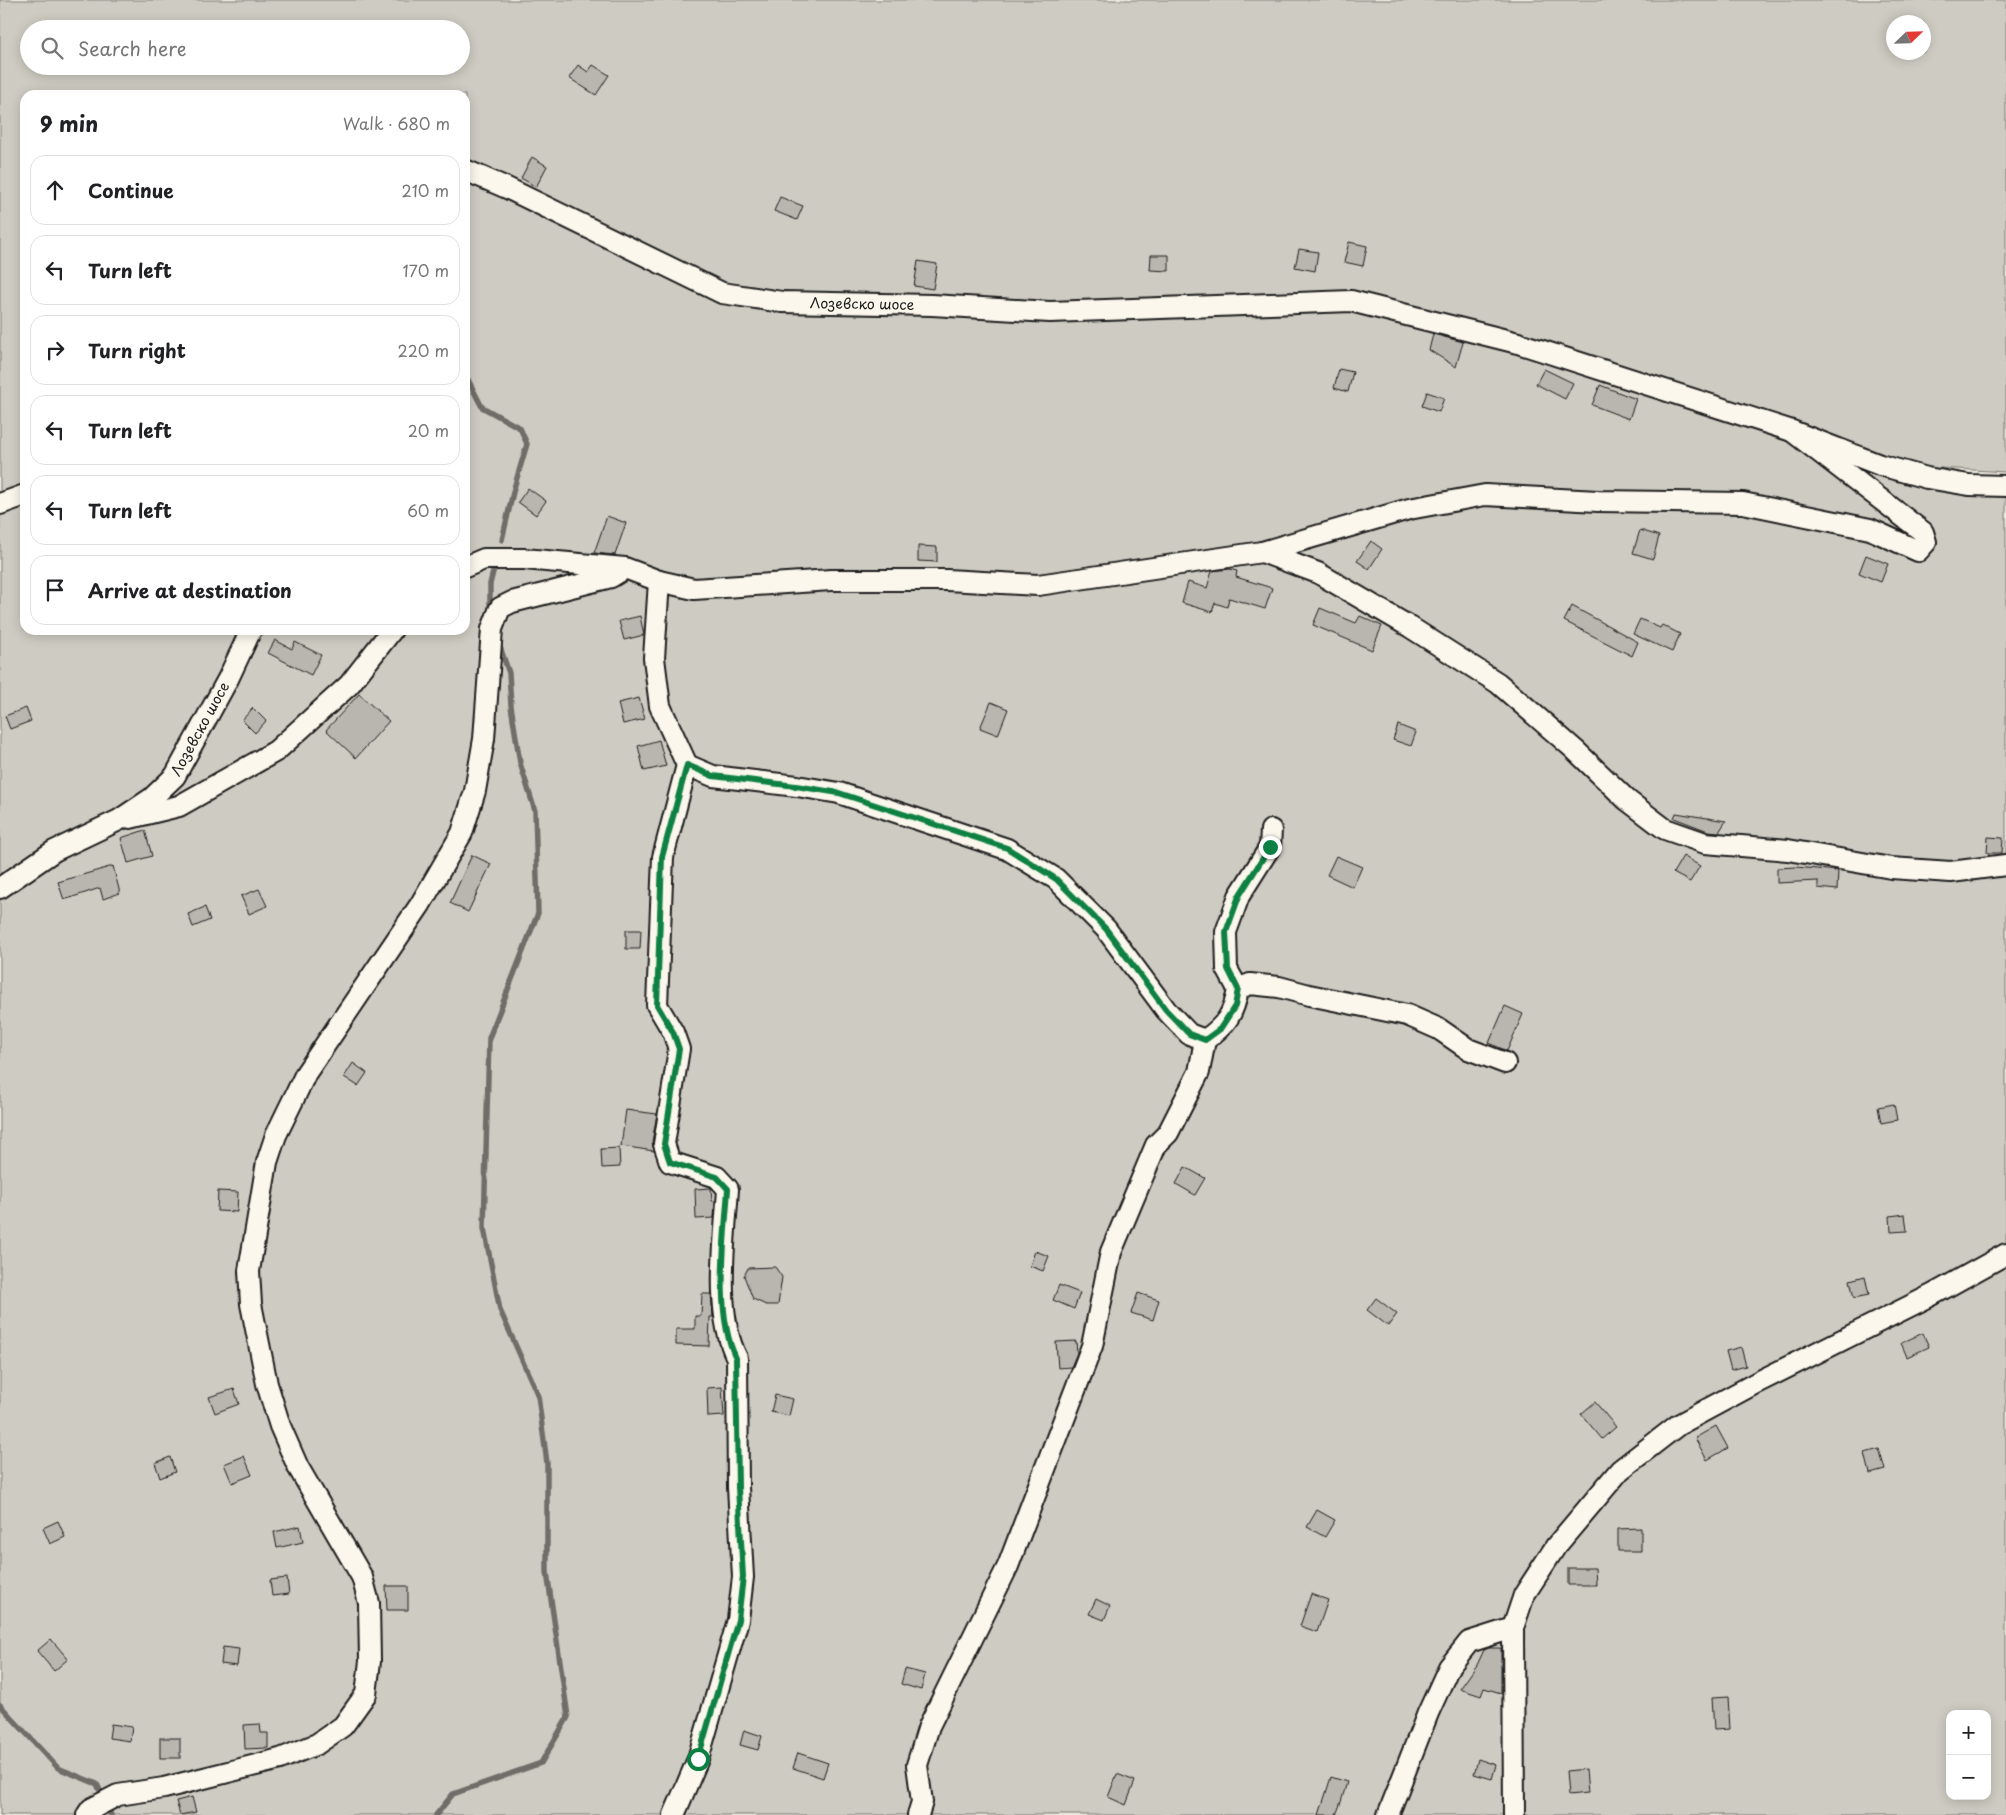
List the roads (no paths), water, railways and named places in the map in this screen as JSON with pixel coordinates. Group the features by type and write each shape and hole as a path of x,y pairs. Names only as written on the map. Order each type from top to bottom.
{"street":[{"name":"Лозевско шосе","path":"470,172 507,188 722,293 782,302 932,306 1050,312 1163,306 1351,301 1518,343 1792,431 1880,465 1927,478 1969,485 2006,486"},
{"path":"470,564 484,560 524,559 626,568 659,581 694,589 831,580 947,580 1038,585 1262,552 1409,509 1485,495 1608,501 1743,503 1870,529 1918,551 1926,542 1923,532 1792,431"},
{"path":"0,504 20,497"},
{"path":"1262,552 1318,573 1410,627 1498,684 1575,750 1628,800 1665,828 1705,843 1788,850 1891,868 1950,872 2006,865"},
{"path":"88,1815 91,1809 118,1795 164,1788 280,1760 317,1744 343,1726 366,1694 370,1660 369,1603 362,1578 298,1467 280,1426 267,1384 251,1304 249,1271 267,1162 276,1135 306,1073 420,905 462,833 476,791 484,739 492,628 500,608 512,602 611,577 626,568"},
{"path":"659,581 654,658 660,706 687,765 662,857 657,1005 673,1032 679,1049 664,1144 670,1162 717,1177 728,1189 722,1287 730,1344 736,1358 738,1487 743,1577 738,1620 698,1759 674,1815"},
{"name":"Лозевско шосе","path":"0,888 54,851 119,820 152,798 176,776 228,679 249,635"},
{"path":"119,820 179,806 276,750 349,685 388,635"},
{"path":"687,765 713,776 839,793 1007,848 1056,879 1106,929 1166,1010 1189,1034 1205,1040"},
{"path":"918,1815 922,1802 917,1765 929,1726 1008,1566 1092,1346 1111,1252 1156,1145 1168,1133 1200,1072 1205,1040 1220,1029 1235,1006 1238,989 1228,969 1226,932 1239,896 1270,847 1271,830"},
{"path":"1238,989 1250,984 1279,987 1407,1015 1439,1029 1468,1049 1505,1063"},
{"path":"1514,1815 1513,1628 1524,1595 1556,1546 1620,1470 1678,1425 1756,1383 1932,1295 2006,1254"},
{"path":"1388,1815 1428,1713 1449,1667 1469,1642 1513,1628"}],"waterway":[{"path":"470,384 482,407 520,428 527,444 502,540"},
{"path":"490,615 490,584 494,568"},
{"path":"436,1815 453,1794 541,1763 568,1717 547,1572 547,1463 538,1396 500,1310 484,1228 489,1038 538,913 535,811 520,763 511,706 509,673 499,644"},
{"path":"0,1705 58,1768 97,1784 111,1815"}]}
